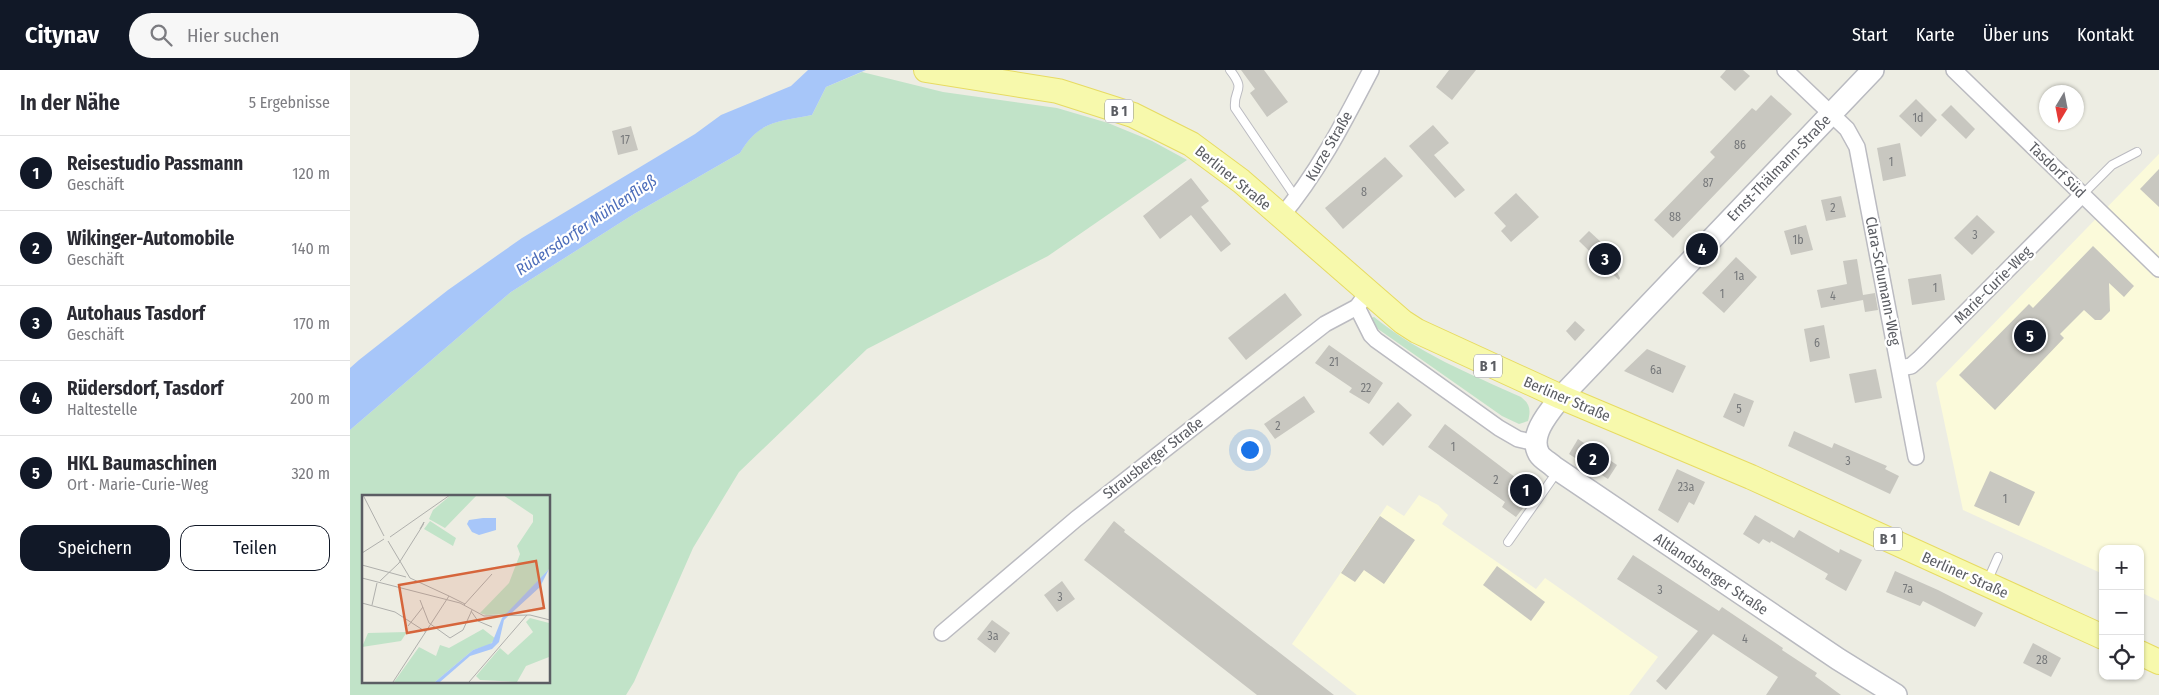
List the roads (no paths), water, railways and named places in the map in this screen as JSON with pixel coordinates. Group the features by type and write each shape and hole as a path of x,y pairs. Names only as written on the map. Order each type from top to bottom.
{"main road":[{"name":"Berliner Straße","path":"927,70 1058,91 1132,115 1191,144 1240,182 1280,218 1363,299 1417,331 1476,360 1752,477 2101,635"},
{"name":"Ernst-Thälmann-Straße","path":"1561,397 1873,70"},
{"path":"1536,443 1539,430 1561,397"},
{"name":"Altlandsberger Straße","path":"1536,443 1540,454 1558,470 1838,659 1896,695"},
{"path":"2144,655 2159,662"}],"street":[{"name":"Kurze Straße","path":"1280,218 1327,153 1371,70"},
{"path":"1785,70 1831,114"},
{"name":"Tasdorf Süd","path":"1954,70 2159,269"},
{"name":"Clara-Schumann-Weg","path":"1831,114 1847,129 1857,147 1916,457"},
{"name":"Marie-Curie-Weg","path":"1900,368 1911,366 1919,359 2082,195"},
{"path":"1363,299 1371,334 1376,340 1499,428 1518,439 1536,443"},
{"name":"Strausberger Straße","path":"942,633 1082,514 1194,425 1325,324 1363,299"}],"lane":[{"path":"1230,70 1239,81 1240,91 1234,100 1235,108 1296,198"},
{"path":"2082,195 2112,165 2138,152"},
{"path":"1508,542 1558,470"},
{"path":"1986,584 1998,557"}],"water":[{"name":"Rüdersdorfer Mühlenfließ","path":"808,70 866,70 826,87 812,115 780,121 762,128 747,142 740,153 634,214 511,292 350,430 350,368 448,290 522,238 695,134 721,115 791,86"}],"place":[{"name":"Rüdersdorf, Tasdorf","path":"1702,249"},
{"name":"Autohaus Tasdorf","path":"1605,259"},
{"name":"HKL Baumaschinen","path":"2030,336"},
{"name":"Wikinger-Automobile","path":"1593,459"},
{"name":"Reisestudio Passmann","path":"1526,490"}]}
